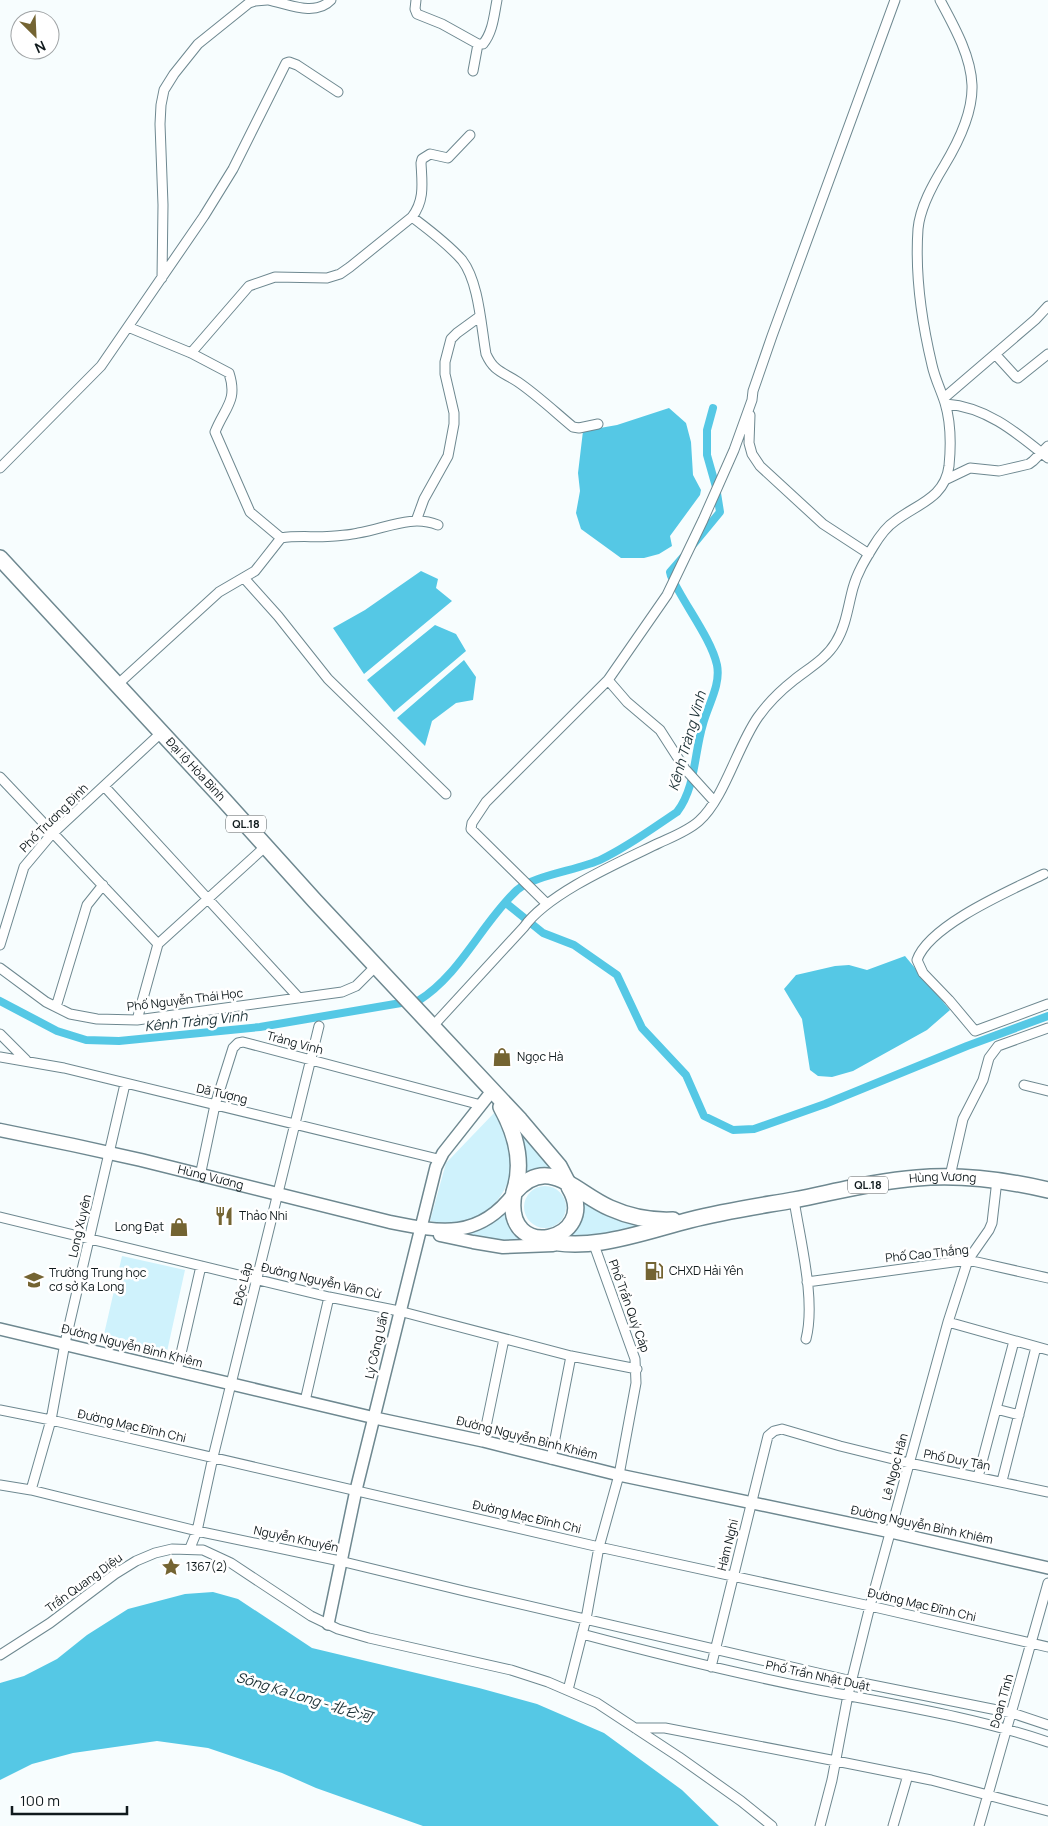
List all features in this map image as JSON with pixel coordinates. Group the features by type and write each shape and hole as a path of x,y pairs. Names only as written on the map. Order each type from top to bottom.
{"highway":[{"name":"Đại lộ Hòa Bình","path":"0,558 162,732 314,901 520,1120 565,1181"},
{"path":"492,1090 509,1123 517,1145 519,1163 512,1213 522,1230 530,1236 573,1244 648,1233 690,1220"},
{"path":"514,1193 529,1179 539,1175 549,1175 565,1181 618,1212 640,1218 666,1221 690,1220"},
{"name":"Hùng Vương","path":"690,1220 906,1179 950,1176 996,1180 1048,1190"},
{"path":"565,1181 600,1203"},
{"path":"545,1239 562,1233 572,1221 576,1206 565,1181"}],"main road":[{"name":"Hùng Vương","path":"0,1130 110,1154 421,1228"},
{"path":"421,1228 447,1231 473,1225 496,1212 506,1204 514,1193"},
{"path":"421,1228 456,1239 514,1247 573,1244"},
{"path":"514,1247 545,1239"}],"street":[{"path":"238,0 238,11"},
{"path":"162,278 163,205 160,124 164,90 198,44 249,3 268,0 314,9 324,6 331,0"},
{"path":"416,0 415,9 417,14 442,24 478,44 483,44 488,37 493,23 497,0"},
{"path":"869,554 823,524 760,466 752,454 749,443 749,425 753,391 895,0"},
{"path":"432,1027 524,928 530,919 547,904 606,870 696,824 714,801 745,738 759,715 777,694 824,658 837,641 844,624 857,576 869,554 888,528 902,516 929,500 937,493 945,480 950,434 945,401 932,367 924,321 919,277 919,222 930,191 959,139 968,113 972,89 967,60 940,0"},
{"path":"473,71 478,44"},
{"path":"0,468 93,376 128,327 188,240 232,169 286,63 289,62 297,65 338,92"},
{"path":"191,353 249,286 275,277 327,278 340,274 412,217 417,210 422,194 422,159 430,154 448,158 470,134"},
{"path":"412,217 442,240 462,261 474,288 486,354 495,369 518,382 573,427 579,428 598,424"},
{"path":"945,401 1048,306"},
{"path":"416,520 424,499 448,456 454,419 445,374 445,362 451,340 457,333 479,317"},
{"path":"128,327 191,353 230,373 233,395 215,432 250,512 281,538"},
{"path":"995,354 1016,378 1048,354"},
{"path":"547,904 471,829 472,823 486,802 608,680 667,595 705,516 752,400"},
{"path":"945,401 969,407 993,418 1046,452 1033,461 1013,468 999,471 970,468 945,480"},
{"path":"117,684 220,592 255,570 281,538 298,535 319,538 359,533 416,520 429,521 438,525"},
{"path":"244,578 278,616 328,679 446,794"},
{"path":"608,680 627,702 660,730 685,769 714,801"},
{"name":"Phố Trương Định","path":"0,945 24,867 54,834 162,732"},
{"path":"0,777 158,944"},
{"path":"104,786 299,998"},
{"path":"137,1020 158,944 266,846"},
{"path":"1044,874 998,896 955,921 931,942 917,960 923,973 950,1000 975,1031 1048,1004"},
{"path":"56,1007 87,905 102,885"},
{"name":"Phố Nguyễn Thái Học","path":"0,968 46,1002 70,1014 97,1019 137,1020 342,992 356,986 376,966"},
{"name":"Độc Lập","path":"190,1548 197,1530 213,1457 319,1026"},
{"path":"950,1176 963,1119 983,1080 993,1053 998,1046 1048,1028"},
{"path":"0,1034 27,1060"},
{"name":"Tràng Vinh","path":"200,1176 215,1105 233,1048 238,1043 243,1042 481,1105"},
{"name":"Dã Tượng","path":"0,1056 27,1060 438,1159"},
{"name":"Long Xuyên","path":"31,1490 51,1420 65,1344 125,1084"},
{"path":"1024,1085 1048,1091"},
{"name":"Lý Công Uẩn","path":"328,1624 356,1490 438,1159 492,1090"},
{"name":"Lê Ngọc Hân","path":"820,1826 836,1761 848,1695 870,1606 948,1322 968,1260 992,1223 996,1180"},
{"path":"794,1200 807,1282 809,1312 806,1339"},
{"name":"Đường Nguyễn Văn Cừ","path":"0,1217 330,1297 399,1311 571,1356 637,1369"},
{"name":"Phố Trần Quý Cáp","path":"568,1690 586,1619 599,1547 619,1475 637,1369 592,1242"},
{"name":"Phố Cao Thắng","path":"807,1282 968,1260 1048,1278"},
{"path":"177,1371 201,1266"},
{"path":"305,1401 330,1297"},
{"path":"948,1322 1048,1350"},
{"name":"Đường Nguyễn Bỉnh Khiêm","path":"0,1329 375,1418 483,1441 619,1475 891,1532 1048,1568"},
{"path":"483,1441 504,1339"},
{"path":"978,1477 1014,1341"},
{"path":"1002,1481 1036,1347"},
{"path":"551,1459 571,1356"},
{"path":"996,1409 1019,1415"},
{"name":"Đường Mạc Đĩnh Chi","path":"0,1410 213,1457 599,1547 1048,1647"},
{"name":"Phố Duy Tân","path":"774,1431 782,1429 909,1463 1048,1492"},
{"name":"Hàm Nghi","path":"711,1667 768,1436 774,1431"},
{"name":"Nguyễn Khuyến","path":"0,1485 31,1490 586,1619"},
{"path":"190,1548 204,1550 231,1562 311,1616 328,1624 369,1638 511,1670 548,1682 597,1703 712,1781 772,1826"},
{"name":"Trần Quang Diệu","path":"0,1655 50,1623 108,1579 136,1561 155,1553 172,1549 190,1548"},
{"name":"Đoan Tĩnh","path":"979,1826 1048,1583"},
{"name":"Phố Trần Nhật Duật","path":"586,1619 852,1681 1011,1713 1048,1725"},
{"name":"Phố Trần Nhật Duật","path":"582,1634 711,1667 945,1714 1007,1729 1048,1742"},
{"path":"634,1728 665,1728 908,1775 988,1794 1048,1811"},
{"path":"893,1826 908,1775"}],"shaded area":[{"path":"495,1112 503,1126 512,1153 512,1167 505,1189 491,1207 472,1220 461,1223 430,1221 446,1163"},
{"path":"517,1123 557,1171 524,1176"},
{"path":"545,1186 560,1192 566,1207 560,1222 545,1228 530,1222 524,1207 530,1192"},
{"path":"582,1200 650,1227 568,1240 575,1228"},
{"path":"505,1211 509,1211 527,1241 496,1241 463,1235 481,1228"},
{"path":"122,1256 185,1270 166,1356 102,1343"}],"water":[{"path":"669,408 686,423 691,442 693,475 701,490 700,495 670,536 672,546 659,554 644,558 621,558 581,529 576,513 580,491 578,473 583,431 617,425"},
{"path":"421,571 438,579 436,588 452,601 364,674 333,628 365,610"},
{"path":"435,625 456,634 466,651 394,712 367,680"},
{"path":"464,660 476,677 473,700 456,703 432,721 425,746 397,718"},
{"path":"905,956 950,1010 927,1030 853,1071 832,1077 818,1076 810,1070 802,1019 784,989 796,975 835,966 849,965 867,970"},
{"name":"Sông Ka Long - 北仑河","path":"213,1592 238,1599 312,1648 479,1688 537,1704 604,1733 682,1790 719,1826 423,1826 316,1788 282,1773 208,1748 157,1741 73,1753 32,1764 0,1780 0,1683 24,1676 57,1659 87,1635 128,1609 185,1594"}],"waterway":[{"name":"Kênh Tràng Vinh","path":"692,546 720,512 716,487 707,455 707,430 713,408"},
{"name":"Kênh Tràng Vinh","path":"418,1001 447,977 504,903 517,890 534,880 593,863 612,854 677,812 683,802 691,781 700,735 716,687 718,672 709,644 671,576 670,572 683,557"},
{"path":"506,903 543,933 574,945 617,975 642,1028 686,1075 704,1116 733,1130 754,1129 825,1104 967,1046 1048,1016"},
{"name":"Kênh Tràng Vinh","path":"0,1001 57,1031 86,1040 119,1041 260,1027 401,1003"}],"place":[{"name":"Ngọc Hà","path":"502,1057"},
{"name":"Thảo Nhi","path":"224,1216"},
{"name":"Long Đạt","path":"179,1227"},
{"name":"CHXD Hải Yên","path":"654,1271"},
{"name":"Trường Trung học cơ sở Ka Long","path":"34,1280"},
{"name":"1367(2)","path":"171,1567"}]}
